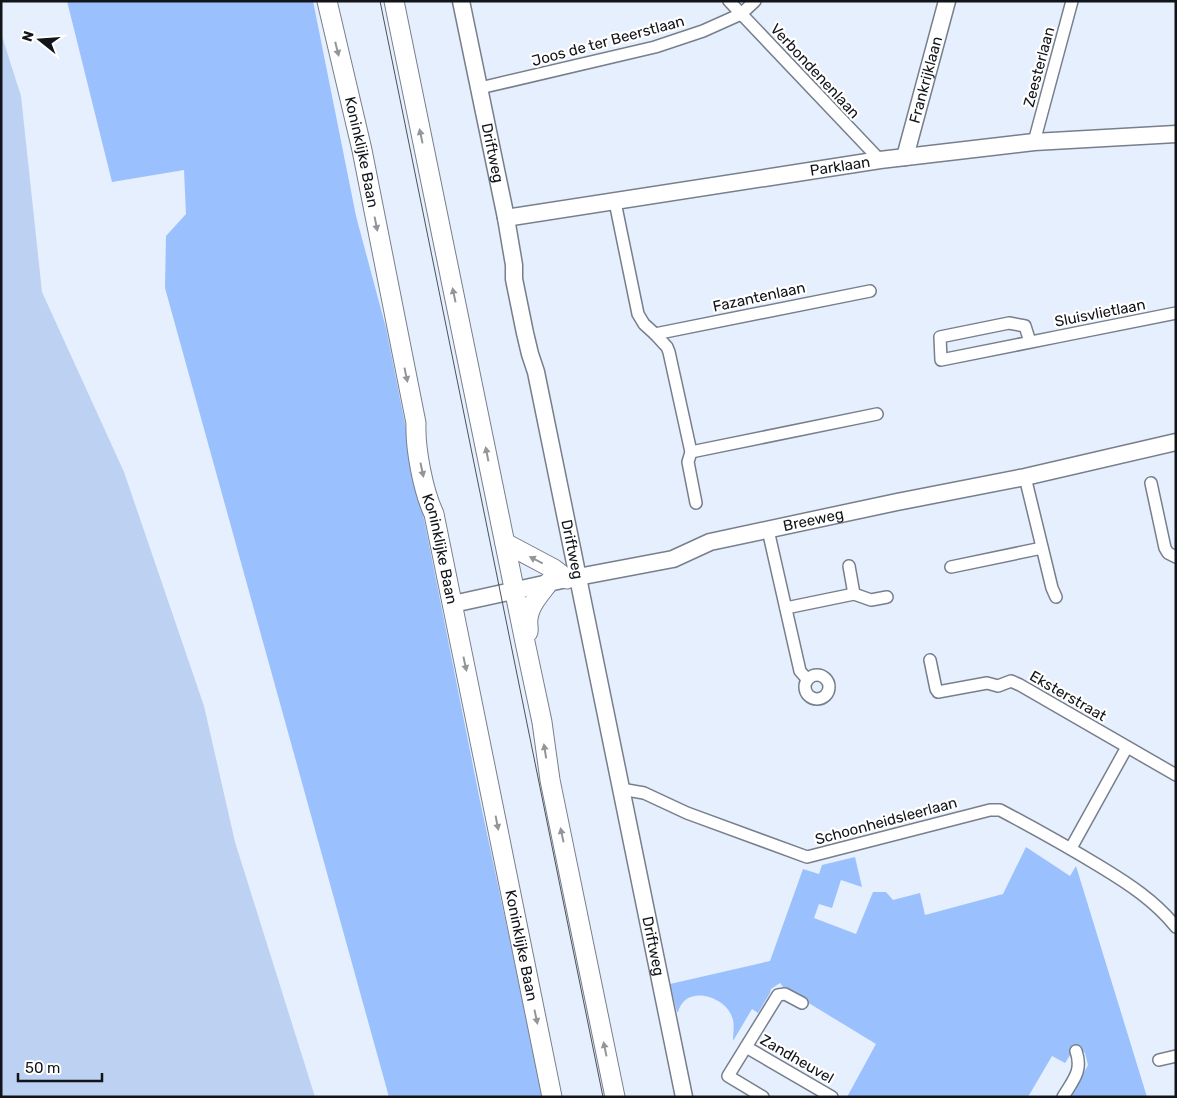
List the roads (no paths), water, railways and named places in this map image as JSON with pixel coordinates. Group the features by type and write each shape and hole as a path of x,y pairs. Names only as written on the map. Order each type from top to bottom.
{"main road":[{"name":"Koninklijke Baan","path":"326,1 362,150 416,423 415,438 429,502 434,514 453,604 552,1097"},
{"path":"394,1 526,642 542,722 552,789 615,1097"},
{"path":"505,543 554,569 565,579 540,593 530,611 526,642"}],"street":[{"name":"Driftweg","path":"461,1 506,218 514,265 514,278 523,324 536,372 565,579 622,789 684,1097"},
{"name":"Verbondenenlaan","path":"729,1 880,160"},
{"name":"Joos de ter Beerstlaan","path":"480,88 655,47 703,31 741,14 756,1"},
{"name":"Frankrijklaan","path":"905,157 947,1"},
{"name":"Zeesterlaan","path":"1034,142 1072,1"},
{"name":"Parklaan","path":"506,218 880,160 1034,142 1176,134"},
{"path":"615,202 638,314 644,324 667,347 669,352 691,452 688,462 696,503"},
{"name":"Fazantenlaan","path":"655,334 870,291"},
{"name":"Sluisvlietlaan","path":"1030,342 1025,326 1009,323 940,337 941,360 1176,313"},
{"path":"691,452 878,414"},
{"name":"Breeweg","path":"453,604 565,579 673,559 710,542 1025,477 1176,442"},
{"path":"1025,477 1052,588 1056,597"},
{"path":"1151,483 1165,548 1168,553 1176,557"},
{"path":"768,530 800,671 807,679"},
{"path":"951,567 1042,548"},
{"path":"849,566 854,594"},
{"path":"786,608 854,594 871,600 887,597"},
{"name":"Eksterstraat","path":"930,660 938,692 987,683 998,686 1011,681 1020,684 1176,775"},
{"path":"1071,848 1127,747"},
{"name":"Schoonheidsleerlaan","path":"622,789 644,793 696,816 806,857 990,810 1000,810 1071,848 1138,891 1150,900 1176,927"},
{"name":"Zandheuvel","path":"763,1097 728,1076 778,994 785,994 802,1003"},
{"name":"Zandheuvel","path":"746,1047 832,1097"},
{"path":"1063,1097 1079,1069 1080,1062 1076,1052"},
{"path":"1160,1060 1176,1056"}],"tram line":[{"path":"380,1 603,1097"}]}
